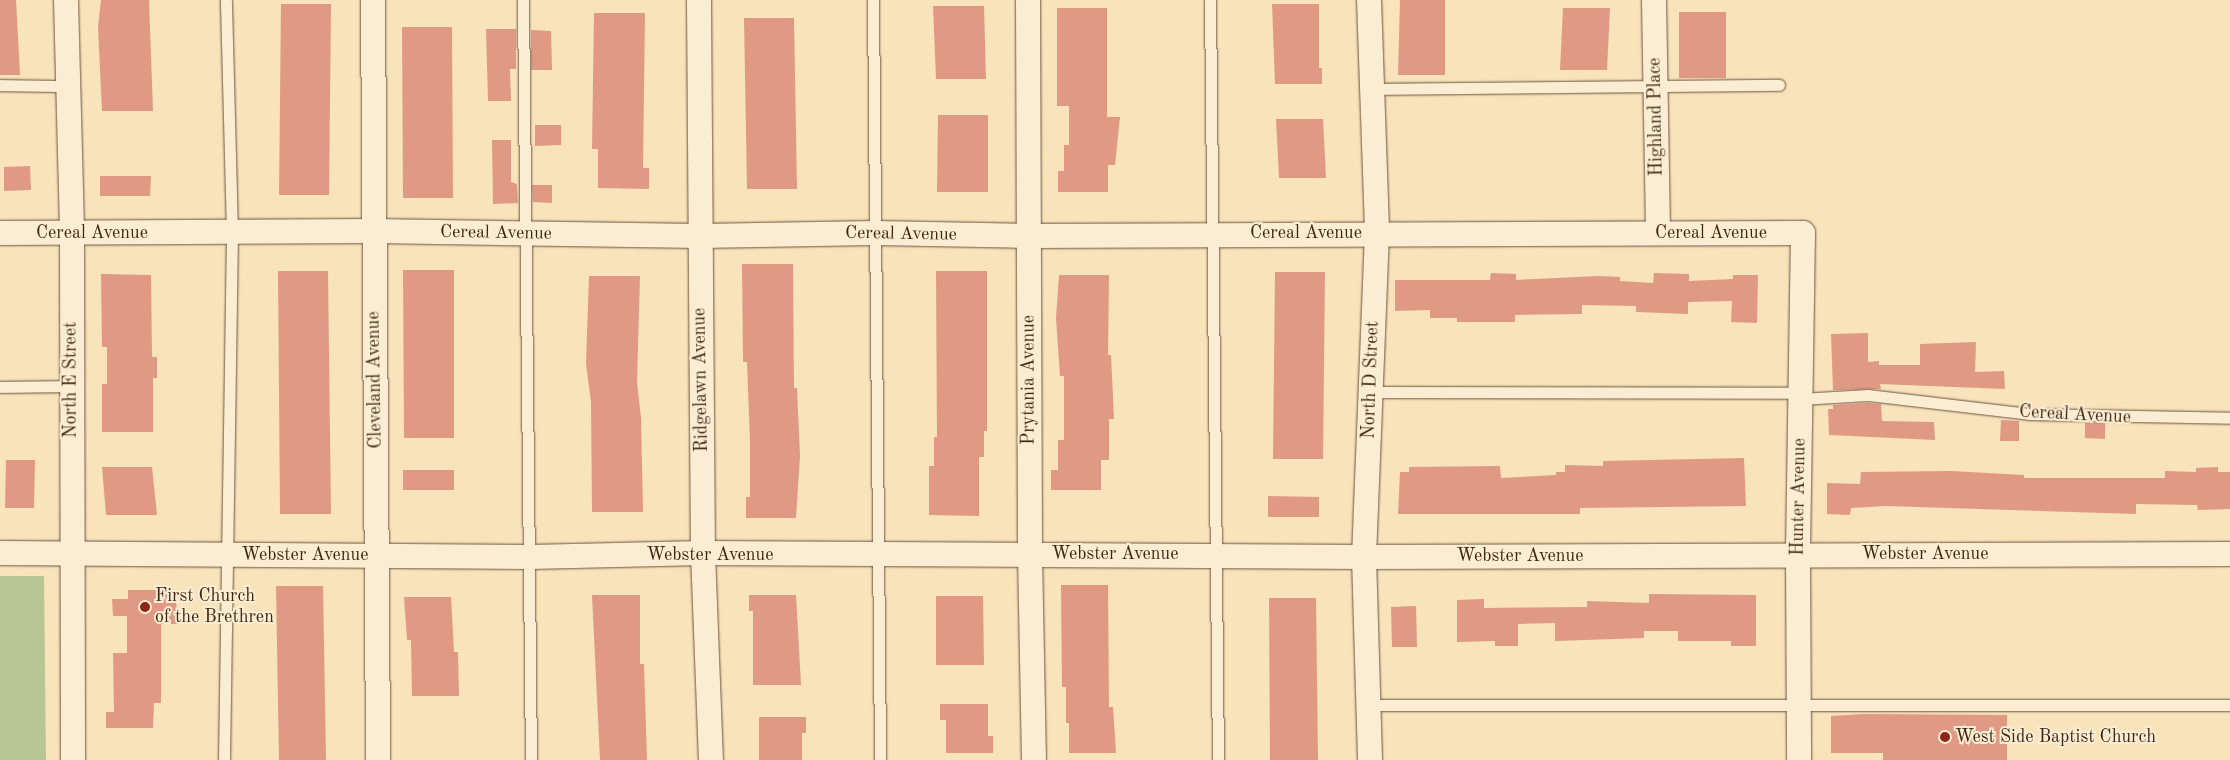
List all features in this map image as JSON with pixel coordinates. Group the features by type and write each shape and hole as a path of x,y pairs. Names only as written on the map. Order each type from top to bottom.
{"street":[{"name":"North E Street","path":"66,0 72,233 70,386 72,760"},
{"name":"Cleveland Avenue","path":"373,0 378,760"},
{"name":"Ridgelawn Avenue","path":"699,0 703,553 711,760"},
{"name":"Prytania Avenue","path":"1028,0 1030,554 1034,760"},
{"name":"North D Street","path":"1369,0 1377,233 1364,557 1370,705 1370,760"},
{"name":"Highland Place","path":"1654,0 1658,233"},
{"name":"Cereal Avenue","path":"0,233 374,231 700,236 875,233 1028,236 1212,233 1803,233"},
{"name":"Hunter Avenue","path":"1799,760 1798,554 1803,233"},
{"name":"Webster Avenue","path":"0,553 70,552 530,557 703,553 879,556 1030,554 1364,557 2230,554"}],"lane":[{"path":"224,760 232,233 226,0"},
{"path":"524,0 531,760"},
{"path":"873,0 880,760"},
{"path":"1210,0 1214,555 1218,760"},
{"path":"0,85 67,86"},
{"path":"1372,89 1655,88 1779,85"},
{"path":"0,387 70,386"},
{"name":"Cereal Avenue","path":"1370,392 1868,395 2029,414 2230,418"},
{"path":"1370,705 2230,705"}],"green space":[{"path":"0,576 44,576 46,760 0,760"}],"building":[{"path":"0,0 16,0 20,75 0,75"},
{"path":"101,0 149,0 153,111 102,111 98,27"},
{"path":"1400,0 1445,0 1445,75 1398,75"},
{"path":"281,4 331,4 329,195 279,195"},
{"path":"1272,4 1319,4 1319,68 1322,68 1322,84 1275,84"},
{"path":"933,6 984,6 986,79 936,79"},
{"path":"1057,8 1107,8 1107,117 1120,117 1115,165 1108,165 1108,192 1058,192 1058,171 1064,171 1064,145 1069,145 1069,106 1057,106"},
{"path":"1563,8 1610,8 1607,70 1560,70"},
{"path":"1679,12 1726,12 1726,78 1679,78"},
{"path":"594,13 645,13 643,168 649,168 649,189 598,188 598,149 592,149"},
{"path":"744,18 794,18 797,189 747,189"},
{"path":"402,27 452,27 453,198 403,198"},
{"path":"486,29 516,29 516,69 510,69 511,101 488,101"},
{"path":"531,30 551,31 552,70 531,70"},
{"path":"938,115 988,115 988,192 937,192"},
{"path":"1276,119 1323,119 1326,178 1279,178"},
{"path":"535,125 561,125 561,145 535,146"},
{"path":"492,140 511,140 511,182 517,184 518,203 493,204"},
{"path":"30,166 31,190 4,191 4,167"},
{"path":"100,176 151,176 150,196 100,196"},
{"path":"532,185 552,185 552,203 533,202"},
{"path":"742,264 793,264 794,388 797,388 800,456 796,518 746,518 746,497 750,497 750,442 747,362 743,362"},
{"path":"403,270 454,270 454,438 404,438"},
{"path":"278,271 328,271 331,514 280,514"},
{"path":"936,271 987,271 987,431 984,431 984,457 979,457 979,516 929,515 929,466 934,466 934,437 937,437"},
{"path":"1275,272 1325,272 1323,459 1273,459"},
{"path":"1491,273 1516,274 1516,280 1599,276 1620,277 1620,281 1653,283 1654,273 1689,274 1689,281 1733,279 1733,275 1758,275 1757,323 1731,322 1732,301 1688,302 1688,314 1636,312 1636,306 1582,305 1582,314 1515,315 1515,322 1457,322 1457,318 1430,318 1430,310 1395,311 1395,280 1490,280"},
{"path":"101,274 151,275 152,357 157,357 157,378 153,378 153,432 102,432 102,384 107,384 107,347 102,347"},
{"path":"1059,275 1109,275 1108,355 1111,355 1114,419 1109,419 1109,460 1101,460 1101,490 1051,490 1051,470 1058,470 1058,440 1064,440 1064,376 1060,376 1056,318"},
{"path":"589,276 640,276 637,382 641,418 643,512 592,512 591,402 586,363"},
{"path":"1868,333 1868,362 1879,361 1879,365 1920,365 1920,344 1976,342 1975,372 2004,371 2005,389 1880,384 1881,389 1833,390 1831,334"},
{"path":"1881,404 1882,421 1934,422 1935,440 1829,435 1828,409 1833,409 1833,405"},
{"path":"2001,420 2019,421 2019,441 2000,441"},
{"path":"2085,423 2105,423 2105,439 2085,438"},
{"path":"1744,458 1746,506 1580,508 1580,514 1398,514 1400,472 1409,472 1409,467 1500,466 1501,478 1556,475 1556,472 1565,472 1565,465 1603,466 1603,461"},
{"path":"6,460 35,460 34,508 5,508"},
{"path":"102,467 152,467 157,515 106,515"},
{"path":"2218,467 2218,472 2230,472 2230,509 2198,510 2197,505 2136,504 2136,514 1886,506 1851,508 1850,515 1827,514 1827,483 1860,484 1861,472 1951,471 2024,475 2024,478 2165,478 2165,471 2196,472 2196,468"},
{"path":"403,470 454,470 454,490 403,490"},
{"path":"1268,496 1319,497 1319,517 1268,517"},
{"path":"1061,585 1108,585 1109,707 1113,707 1116,753 1069,753 1069,723 1066,723 1066,687 1062,687"},
{"path":"276,586 323,586 326,760 279,760"},
{"path":"128,590 176,590 177,624 161,624 161,703 154,703 153,728 106,728 106,712 114,712 113,653 127,653 127,616 113,616 112,599 128,599"},
{"path":"1649,594 1756,595 1756,646 1731,646 1731,641 1678,641 1678,631 1644,631 1644,638 1555,641 1555,623 1518,624 1518,646 1495,646 1495,641 1457,642 1457,600 1484,599 1484,608 1587,607 1587,601 1649,603"},
{"path":"592,595 640,595 640,664 644,664 647,760 600,760"},
{"path":"749,595 796,595 801,685 753,685 753,611 749,611"},
{"path":"936,596 983,596 984,665 936,665"},
{"path":"404,597 451,597 454,652 458,652 459,696 412,696 411,640 407,640"},
{"path":"1269,598 1316,598 1318,760 1270,760"},
{"path":"1416,606 1417,647 1392,647 1391,607"},
{"path":"940,704 988,704 988,736 993,736 993,753 946,753 946,720 940,720"},
{"name":"West Side Baptist Church","path":"1864,714 2007,715 2007,760 1883,760 1883,753 1831,753 1831,716"},
{"path":"759,717 806,717 806,733 802,733 802,760 759,760"}],"place":[{"name":"First Church of the Brethren","path":"145,607"},
{"name":"West Side Baptist Church","path":"1945,737"}]}
